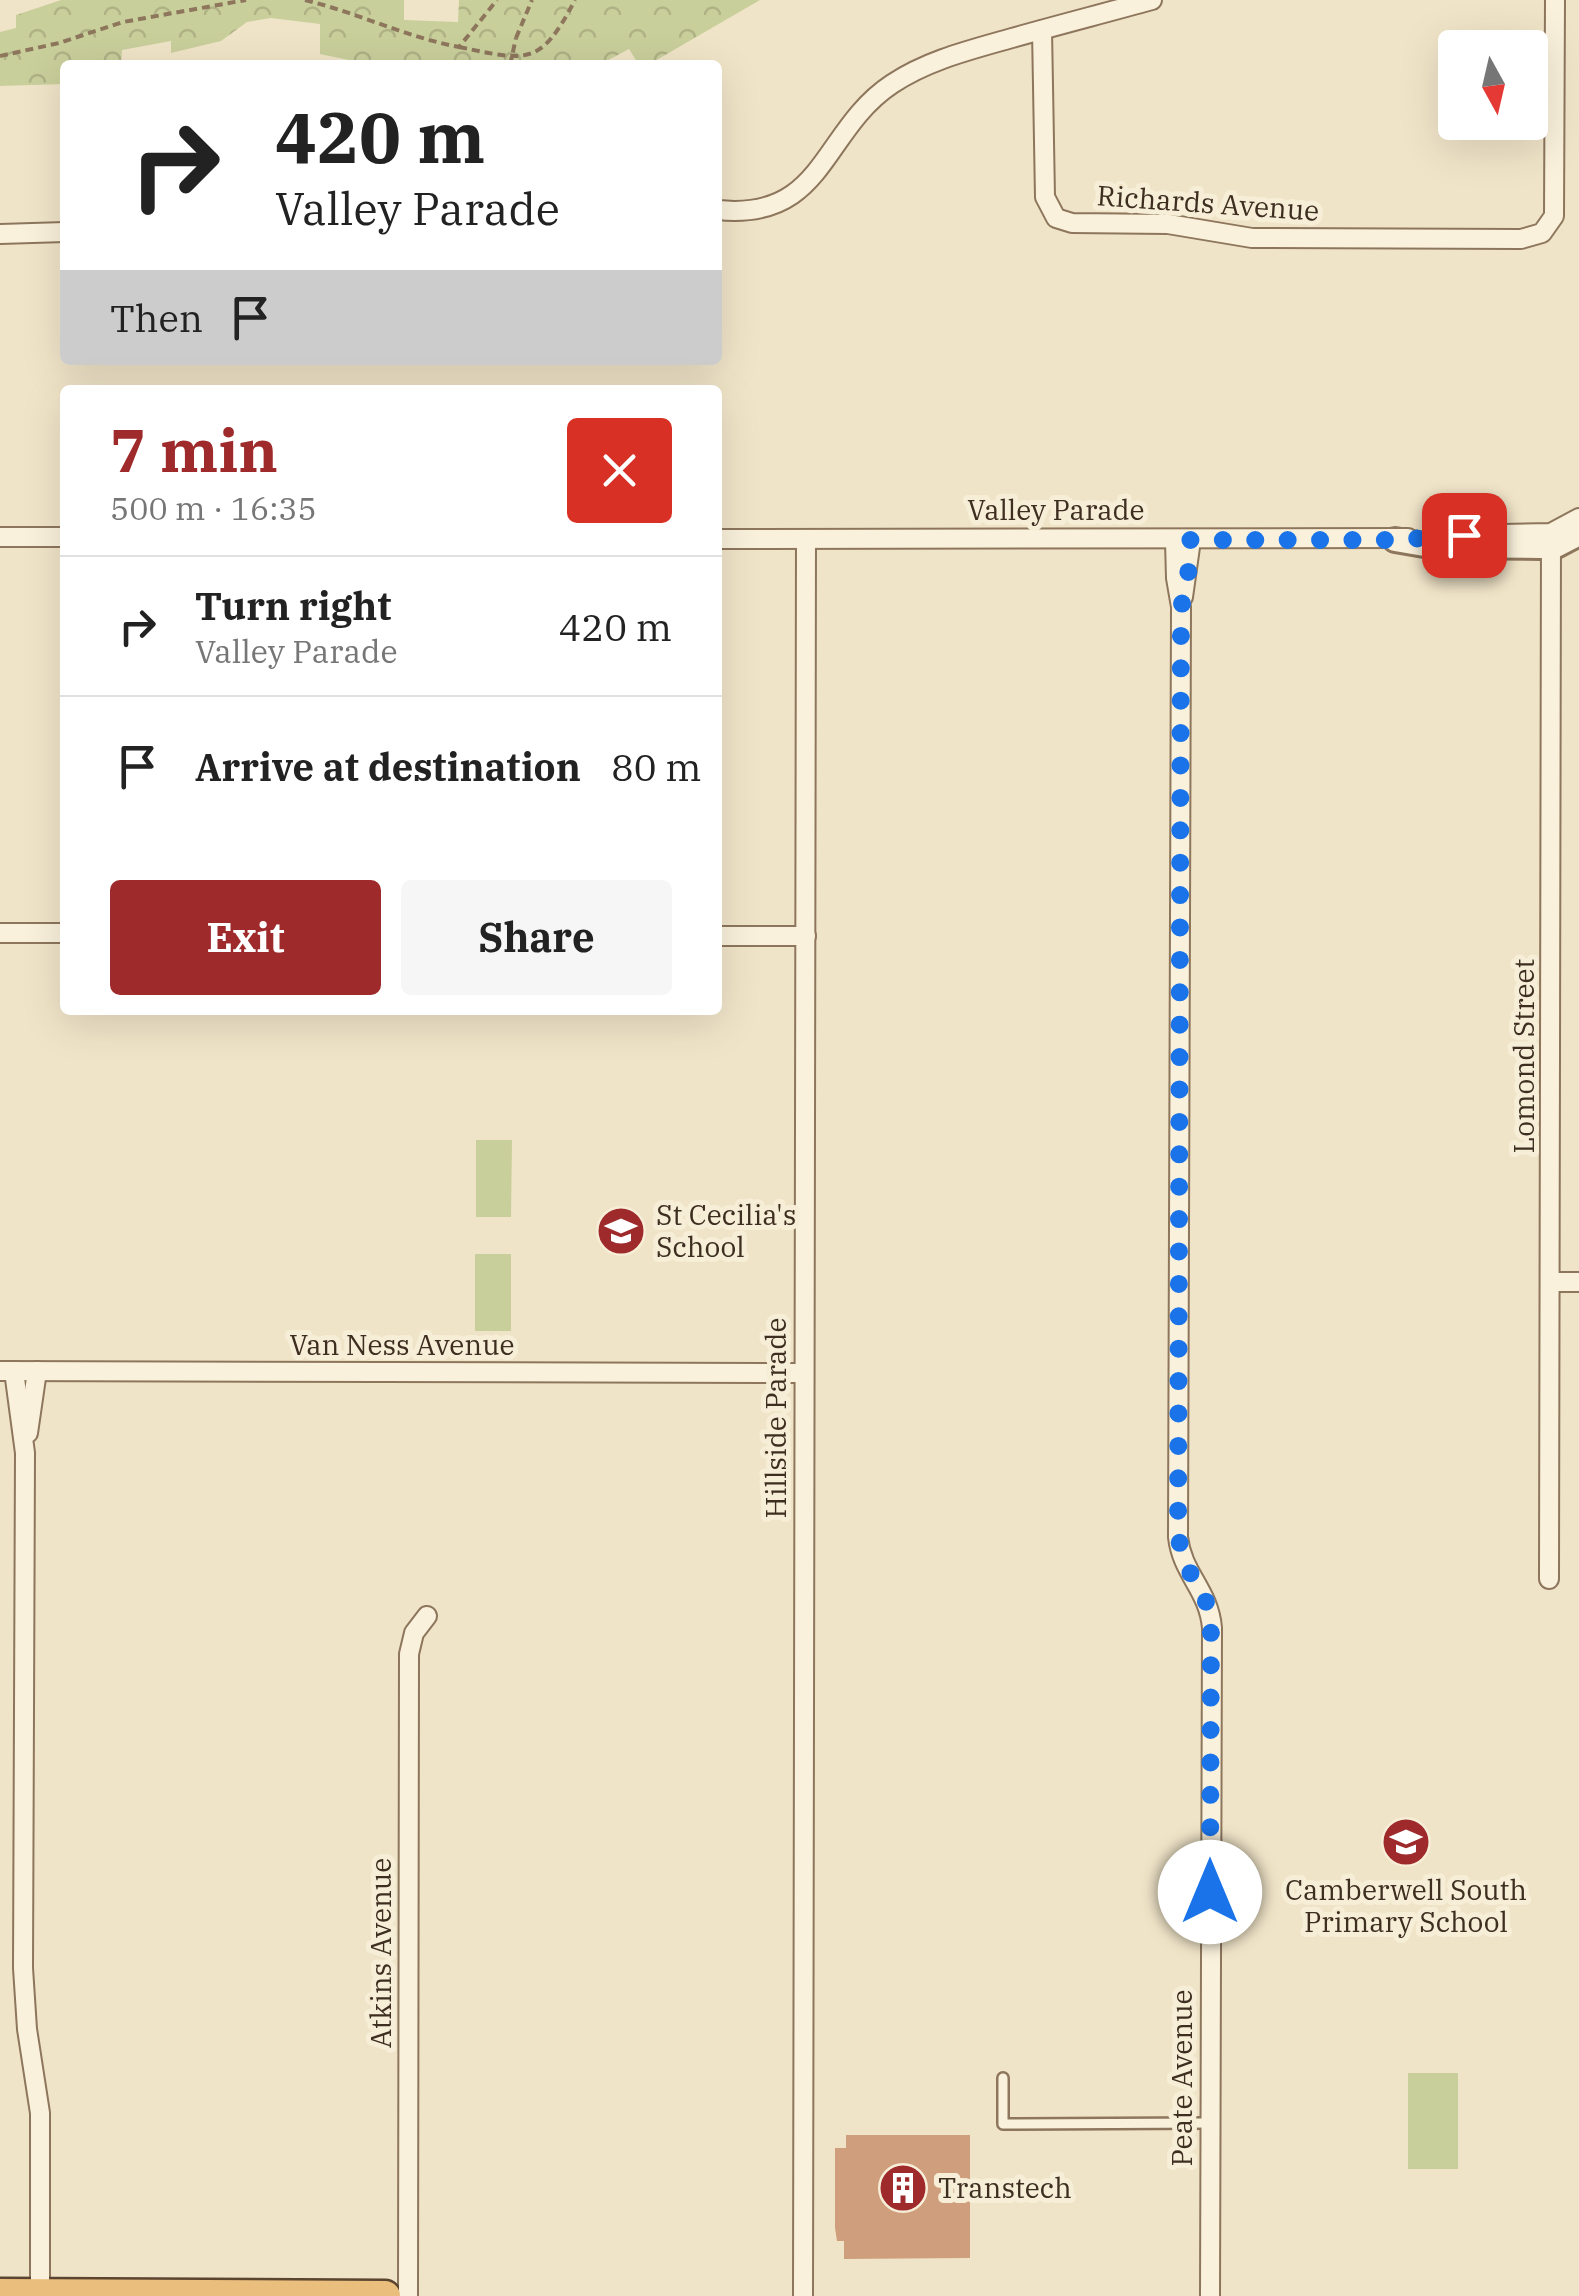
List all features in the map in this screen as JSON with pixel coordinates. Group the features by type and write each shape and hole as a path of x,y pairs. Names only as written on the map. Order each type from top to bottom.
{"highway":[{"path":"0,2294 385,2296"}],"street":[{"path":"722,210 746,211 794,195 827,160 852,118 866,103 911,72 948,56 1152,0"},
{"name":"Richards Avenue","path":"1042,30 1044,197 1051,214 1064,222 1168,224 1252,238 1521,238 1534,237 1547,229 1555,211 1555,0"},
{"path":"0,234 60,232"},
{"path":"1553,540 1579,518"},
{"name":"Valley Parade","path":"722,539 1395,540 1430,546 1553,540 1579,534"},
{"path":"0,536 60,537"},
{"name":"Hillside Parade","path":"803,2296 806,540"},
{"name":"Peate Avenue","path":"1183,540 1176,578 1181,608 1178,1537 1186,1565 1209,1603 1212,1628 1210,2296"},
{"name":"Lomond Street","path":"1548,1579 1553,540"},
{"path":"0,933 60,934"},
{"path":"722,936 806,936"},
{"path":"1550,1282 1579,1282"},
{"path":"7,1371 26,1453"},
{"name":"Van Ness Avenue","path":"7,1371 804,1373"},
{"path":"37,1371 26,1453 23,1968 27,2029 40,2113 40,2294"},
{"name":"Atkins Avenue","path":"408,2296 408,1654 414,1633 426,1616"}],"lane":[{"path":"1003,2078 1003,2124 1210,2123"}],"path":[{"path":"0,56 59,43 124,22 246,0"},
{"path":"305,0 434,42 516,58 544,47 558,32 575,0"},
{"path":"459,47 498,0"},
{"path":"511,60 532,0"}],"green space":[{"path":"61,0 404,0 404,20 458,22 459,0 760,0 657,60 636,60 629,49 608,60 349,60 320,54 320,24 271,18 247,22 221,41 171,53 171,41 122,50 121,60 60,60 60,84 0,86 0,32 16,28 16,15"},
{"path":"476,1140 512,1140 511,1217 476,1217"},
{"path":"475,1254 511,1254 511,1331 475,1331"},
{"path":"1408,2073 1458,2073 1458,2169 1408,2169"}],"building":[{"name":"Transtech","path":"846,2135 970,2135 970,2258 844,2259 844,2241 837,2241 835,2228 835,2148 846,2148"}],"place":[{"name":"St Cecilia's School","path":"621,1231"},
{"name":"Camberwell South Primary School","path":"1406,1842"},
{"name":"Transtech","path":"903,2188"}],"route":[{"path":"1210,1892 1211,1611 1186,1565 1178,1537 1181,608 1188,578 1190,540 1395,540 1464,535"}]}
